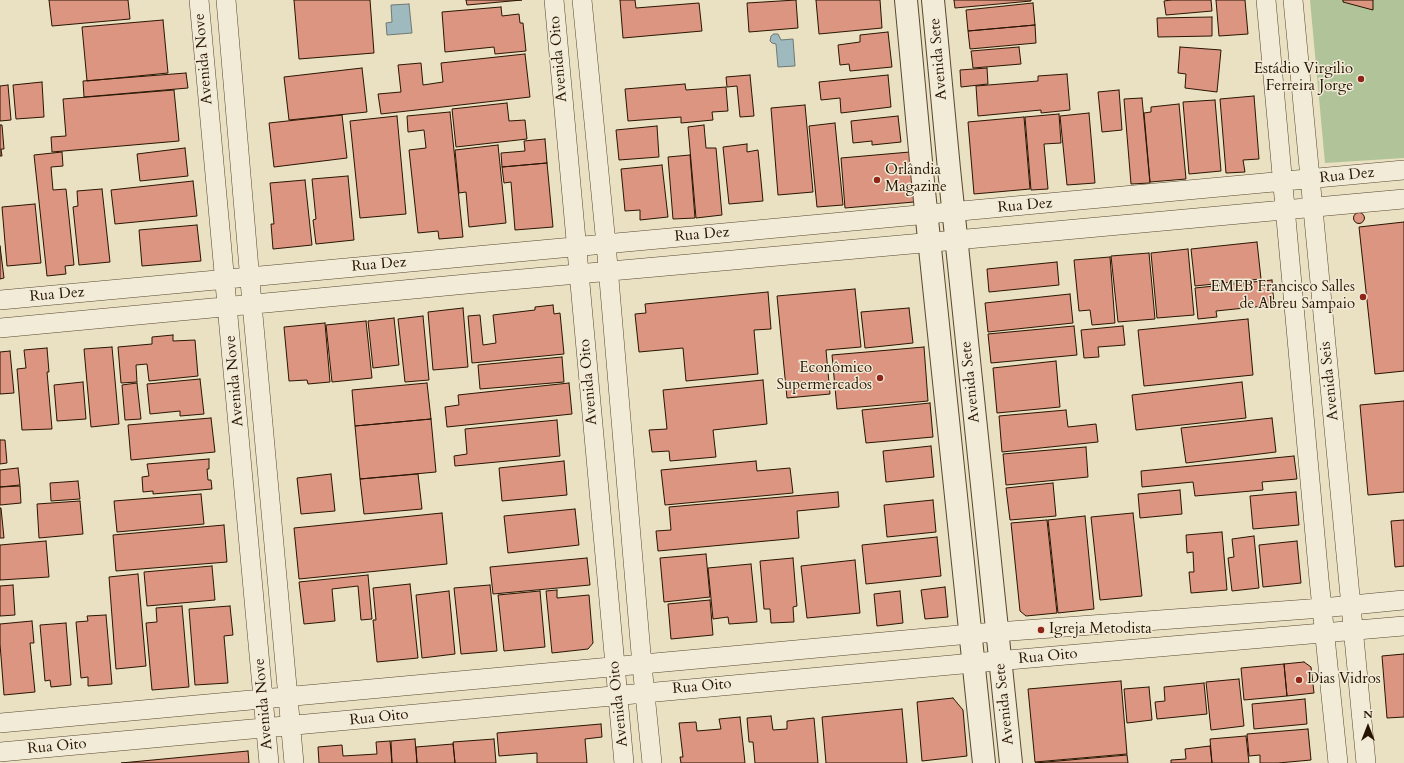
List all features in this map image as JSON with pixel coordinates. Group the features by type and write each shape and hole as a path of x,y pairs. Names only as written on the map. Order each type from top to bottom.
{"street":[{"name":"Avenida Nove","path":"199,0 269,763"},
{"name":"Avenida Nove","path":"226,0 294,763"},
{"name":"Avenida Oito","path":"554,0 624,763"},
{"name":"Avenida Oito","path":"582,0 606,244 642,665 652,763"},
{"name":"Avenida Sete","path":"906,0 984,763"},
{"name":"Avenida Sete","path":"933,0 953,212 1011,763"},
{"name":"Avenida Seis","path":"1266,0 1322,608 1338,763"},
{"name":"Avenida Seis","path":"1293,0 1366,763"},
{"name":"Rua Dez","path":"0,300 1310,180 1404,170"},
{"name":"Rua Dez","path":"0,328 1404,199"},
{"name":"Rua Oito","path":"0,723 970,634 1322,608 1404,600"},
{"name":"Rua Oito","path":"0,752 645,692 1404,626"}],"green space":[{"name":"Estádio Virgilio Ferreira Jorge","path":"1310,0 1404,0 1404,158 1325,163"}],"water":[{"path":"409,4 412,33 387,35 386,23 392,22 391,5"},
{"path":"778,34 781,40 793,39 795,66 778,67 776,44 770,41 771,36"}],"building":[{"path":"49,0 128,0 130,19 52,26"},
{"path":"294,0 370,0 374,53 299,59"},
{"path":"466,0 522,0 467,5"},
{"path":"620,0 635,0 636,8 699,3 702,31 623,38"},
{"path":"796,0 798,28 749,32 747,3"},
{"path":"816,0 880,0 882,28 819,34"},
{"path":"954,0 1031,0 1031,1 955,8"},
{"path":"1211,0 1212,11 1166,15 1164,1"},
{"path":"1216,0 1245,0 1248,34 1219,36"},
{"path":"1343,0 1373,0 1373,10 1343,2"},
{"path":"1033,3 1035,25 968,31 966,10"},
{"path":"501,7 502,16 519,14 520,23 523,23 526,51 495,54 494,47 445,52 442,12"},
{"path":"1212,17 1212,36 1158,37 1157,18"},
{"path":"163,20 168,73 87,81 82,27"},
{"path":"1035,25 1036,43 970,49 968,31"},
{"path":"888,32 892,67 850,71 849,64 840,65 838,45 860,42 860,35"},
{"path":"1019,47 1021,64 973,68 971,51"},
{"path":"1180,47 1221,50 1217,92 1185,88 1186,74 1178,73"},
{"path":"525,54 530,97 381,114 378,94 401,92 398,65 421,63 423,85 443,82 441,63"},
{"path":"362,68 367,112 289,120 284,77"},
{"path":"987,68 988,84 961,87 960,70"},
{"path":"186,73 188,88 84,97 83,81"},
{"path":"1067,74 1070,110 1041,113 1041,110 978,116 976,86 1038,81 1038,76"},
{"path":"750,75 754,116 740,117 737,86 727,87 726,77"},
{"path":"888,75 891,107 841,113 840,98 821,100 819,82"},
{"path":"42,82 44,117 16,119 13,85"},
{"path":"685,84 686,90 726,87 728,111 712,112 713,120 681,123 681,117 628,121 625,89"},
{"path":"8,85 11,120 0,121 0,86"},
{"path":"174,90 179,141 52,152 51,137 66,136 63,99"},
{"path":"1119,90 1122,130 1102,132 1098,92"},
{"path":"1254,96 1259,159 1243,160 1245,172 1226,173 1220,99"},
{"path":"1142,98 1150,183 1131,184 1124,99"},
{"path":"1215,100 1221,171 1189,174 1183,102"},
{"path":"507,103 509,121 525,120 527,139 456,147 452,109"},
{"path":"1179,104 1186,179 1150,182 1144,113 1151,112 1151,107"},
{"path":"805,105 813,192 778,195 771,108"},
{"path":"450,112 463,237 439,239 438,231 418,233 409,150 426,148 424,130 408,132 407,116"},
{"path":"1089,113 1095,183 1067,185 1060,116"},
{"path":"1059,114 1061,143 1044,144 1048,189 1031,190 1025,117"},
{"path":"342,115 347,158 274,167 269,123"},
{"path":"397,116 406,214 360,218 350,121"},
{"path":"898,116 901,142 872,145 872,141 853,143 851,121"},
{"path":"1024,117 1030,189 974,194 968,122"},
{"path":"835,123 843,205 817,207 809,126"},
{"path":"0,125 2,125 4,149 1,149 2,156 0,156"},
{"path":"704,125 706,148 716,148 722,215 696,218 688,127"},
{"path":"657,126 659,157 619,160 616,130"},
{"path":"545,139 547,163 502,167 501,153 525,151 524,141"},
{"path":"747,144 747,152 758,150 763,201 729,204 723,147"},
{"path":"498,145 506,223 469,227 466,192 459,193 455,150"},
{"path":"185,148 188,176 140,181 137,154"},
{"path":"62,152 63,166 51,167 53,190 66,189 74,265 65,266 66,274 47,276 34,155"},
{"name":"Orlândia Magazine","path":"910,152 914,202 845,208 841,158"},
{"path":"690,155 695,218 673,219 668,157"},
{"path":"547,163 553,227 515,230 511,182 504,183 502,167"},
{"path":"662,165 668,217 640,220 640,210 625,211 621,169"},
{"path":"348,176 354,240 316,244 313,220 316,219 312,179"},
{"path":"305,180 312,245 273,249 271,224 274,224 270,183"},
{"path":"193,181 197,216 115,224 111,190"},
{"path":"102,189 110,262 79,265 73,207 78,206 77,191"},
{"path":"35,204 41,263 7,266 2,207"},
{"path":"1359,212 1363,214 1365,218 1363,222 1359,224 1355,222 1353,218 1355,214"},
{"path":"1404,222 1404,371 1375,374 1359,227"},
{"path":"197,225 201,261 142,266 139,230"},
{"path":"1257,242 1261,279 1195,286 1191,249"},
{"path":"0,246 4,278 0,279"},
{"path":"1188,249 1194,315 1157,318 1151,253"},
{"path":"1149,253 1155,319 1118,322 1111,256"},
{"path":"1110,257 1115,323 1092,325 1090,310 1079,311 1074,260"},
{"path":"1057,262 1059,285 989,292 987,269"},
{"path":"1272,280 1274,305 1216,311 1217,317 1198,319 1195,288"},
{"path":"855,289 861,347 826,350 830,394 787,398 777,296"},
{"path":"768,292 771,329 754,330 758,374 686,381 683,348 639,352 635,314 646,313 645,304"},
{"path":"1070,294 1073,323 988,332 985,303"},
{"path":"553,305 554,314 560,313 564,354 472,363 468,316 480,315 483,345 496,343 493,315 535,310 535,307"},
{"path":"463,308 468,367 433,370 428,312"},
{"path":"909,308 913,343 865,348 861,312"},
{"path":"423,316 429,380 405,382 398,319"},
{"path":"394,318 399,365 373,368 368,321"},
{"path":"1248,319 1253,375 1144,386 1138,330"},
{"path":"366,321 372,378 332,382 326,325"},
{"path":"325,323 330,382 308,384 307,380 289,381 284,327"},
{"path":"1074,326 1077,355 991,363 988,334"},
{"path":"1123,326 1125,345 1098,347 1099,357 1084,358 1081,330"},
{"path":"173,335 173,341 195,340 198,376 149,381 147,364 136,365 137,382 121,383 118,347 152,344 152,337"},
{"path":"112,347 119,424 91,427 84,349"},
{"name":"Econômico Supermercados","path":"924,347 928,401 837,409 832,355"},
{"path":"47,348 49,372 47,372 52,429 22,430 17,369 26,368 24,350"},
{"path":"10,351 14,393 0,394 0,352"},
{"path":"562,357 564,382 480,389 478,365"},
{"path":"1056,361 1060,407 997,413 993,368"},
{"path":"200,379 204,414 180,416 180,411 150,414 147,384"},
{"path":"763,380 767,424 713,430 716,457 670,461 669,451 652,452 649,430 667,429 663,390"},
{"path":"83,382 86,419 57,421 54,385"},
{"path":"1242,382 1246,418 1136,430 1132,395"},
{"path":"137,383 141,419 125,420 122,385"},
{"path":"427,383 431,419 355,426 352,390"},
{"path":"569,383 572,414 447,427 445,407 459,405 458,395"},
{"path":"1404,401 1404,492 1368,495 1360,405"},
{"path":"930,403 933,437 866,443 862,410"},
{"path":"1066,410 1068,427 1096,424 1098,442 1002,452 999,416"},
{"path":"211,418 215,452 131,460 128,425"},
{"path":"1272,418 1276,452 1186,463 1181,428"},
{"path":"431,419 436,472 360,479 355,426"},
{"path":"557,420 560,456 455,466 454,456 467,454 465,429"},
{"path":"0,440 5,440 7,463 0,464"},
{"path":"931,446 934,477 886,482 883,451"},
{"path":"1086,447 1088,477 1006,485 1003,454"},
{"path":"1294,456 1297,479 1262,482 1263,490 1195,496 1193,482 1142,487 1141,471"},
{"path":"209,459 209,469 207,469 208,480 211,480 212,489 153,494 153,491 143,492 142,477 149,476 147,464"},
{"path":"564,461 567,495 502,501 499,468"},
{"path":"756,461 757,471 790,468 793,493 665,505 661,470"},
{"path":"18,468 20,485 0,487 0,470"},
{"path":"331,474 335,511 301,514 297,478"},
{"path":"418,474 422,509 364,514 360,479"},
{"path":"78,481 80,499 51,501 50,483"},
{"path":"1053,483 1056,516 1010,520 1006,488"},
{"path":"20,486 21,503 0,505 0,487"},
{"path":"1180,490 1182,514 1140,518 1138,494"},
{"path":"838,492 839,507 797,511 799,538 658,551 656,531 671,530 669,507"},
{"path":"1296,492 1299,525 1253,529 1250,496"},
{"path":"201,494 204,524 117,532 114,501"},
{"path":"933,500 936,532 887,537 884,505"},
{"path":"80,501 83,534 39,538 37,504"},
{"path":"1,508 4,538 0,538"},
{"path":"575,509 579,545 508,553 504,516"},
{"path":"442,513 447,564 299,579 294,528"},
{"path":"1133,513 1142,596 1100,600 1091,517"},
{"path":"1085,516 1094,609 1058,613 1048,520"},
{"path":"1047,520 1057,613 1026,616 1020,611 1011,523"},
{"path":"1404,520 1404,566 1395,567 1391,521"},
{"path":"224,525 227,562 116,571 113,535"},
{"path":"1222,532 1227,590 1191,593 1189,572 1194,572 1193,552 1187,553 1186,535"},
{"path":"1254,536 1259,588 1232,591 1228,558 1234,557 1232,539"},
{"path":"937,537 941,576 866,584 862,545"},
{"path":"46,541 49,577 0,580 0,545"},
{"path":"1297,541 1301,583 1263,587 1259,545"},
{"path":"706,554 710,597 664,602 660,558"},
{"path":"587,558 590,585 493,594 490,567"},
{"path":"793,558 797,606 793,607 794,622 771,623 770,609 764,609 760,561"},
{"path":"855,560 860,613 807,618 801,566"},
{"path":"751,564 757,622 729,624 728,617 713,619 708,568"},
{"path":"212,566 215,600 147,606 144,572"},
{"path":"138,574 146,666 116,669 109,577"},
{"path":"368,575 372,619 361,620 358,586 332,589 335,621 304,624 299,582"},
{"path":"410,584 418,658 377,662 373,620 376,620 373,588"},
{"path":"13,585 15,615 0,616 0,586"},
{"path":"490,585 497,651 461,654 454,588"},
{"path":"945,587 948,617 925,619 921,590"},
{"path":"557,590 557,598 589,595 593,643 588,649 552,653 546,591"},
{"path":"449,591 455,654 422,658 416,595"},
{"path":"540,591 545,647 504,651 498,595"},
{"path":"900,591 903,623 877,626 874,594"},
{"path":"710,600 713,635 671,639 668,604"},
{"path":"182,606 189,687 152,690 146,623 157,622 156,608"},
{"path":"230,606 233,635 224,636 228,683 195,685 189,609"},
{"path":"106,615 112,684 88,686 88,677 81,678 76,622 88,621 87,616"},
{"path":"32,621 34,643 30,643 35,692 4,695 0,624"},
{"path":"66,623 71,685 51,687 50,680 45,681 40,625"},
{"path":"1404,654 1404,717 1387,718 1382,656"},
{"name":"Dias Vidros","path":"1304,662 1311,667 1314,693 1287,696 1284,664"},
{"path":"1284,664 1287,696 1244,700 1241,668"},
{"path":"1239,679 1244,726 1211,730 1206,682"},
{"path":"1121,681 1127,754 1035,762 1028,689"},
{"path":"1204,683 1207,714 1157,719 1155,702 1165,701 1164,687"},
{"path":"1149,687 1152,720 1127,723 1124,689"},
{"path":"953,698 963,710 967,756 922,761 917,702"},
{"path":"1305,699 1307,724 1254,729 1252,704"},
{"path":"902,709 907,763 826,763 822,717"},
{"path":"771,716 773,730 787,729 787,721 814,718 818,763 755,763 753,742 749,742 747,718"},
{"path":"740,717 745,763 681,763 680,757 683,757 679,723 696,722 697,731 721,729 719,719"},
{"path":"601,724 602,737 585,739 587,763 537,763 537,753 499,756 497,733"},
{"path":"1308,729 1311,760 1260,763 1260,755 1249,756 1247,734"},
{"path":"1246,736 1249,763 1212,763 1210,739"},
{"path":"415,739 417,763 392,763 391,741"},
{"path":"494,739 496,763 455,763 453,742"},
{"path":"390,741 392,763 319,763 318,747 342,745 343,756 377,754 376,742"},
{"path":"453,744 455,763 417,763 416,747"},
{"path":"1210,746 1212,763 1171,763 1171,760 1186,759 1185,749"},
{"path":"248,751 249,763 121,763"},
{"path":"1127,755 1128,763 1035,763"}],"place":[{"name":"Estádio Virgilio Ferreira Jorge","path":"1361,79"},
{"name":"Orlândia Magazine","path":"877,180"},
{"name":"EMEB Francisco Salles de Abreu Sampaio","path":"1363,297"},
{"name":"Econômico Supermercados","path":"880,378"},
{"name":"Igreja Metodista","path":"1041,630"},
{"name":"Dias Vidros","path":"1299,680"}]}
